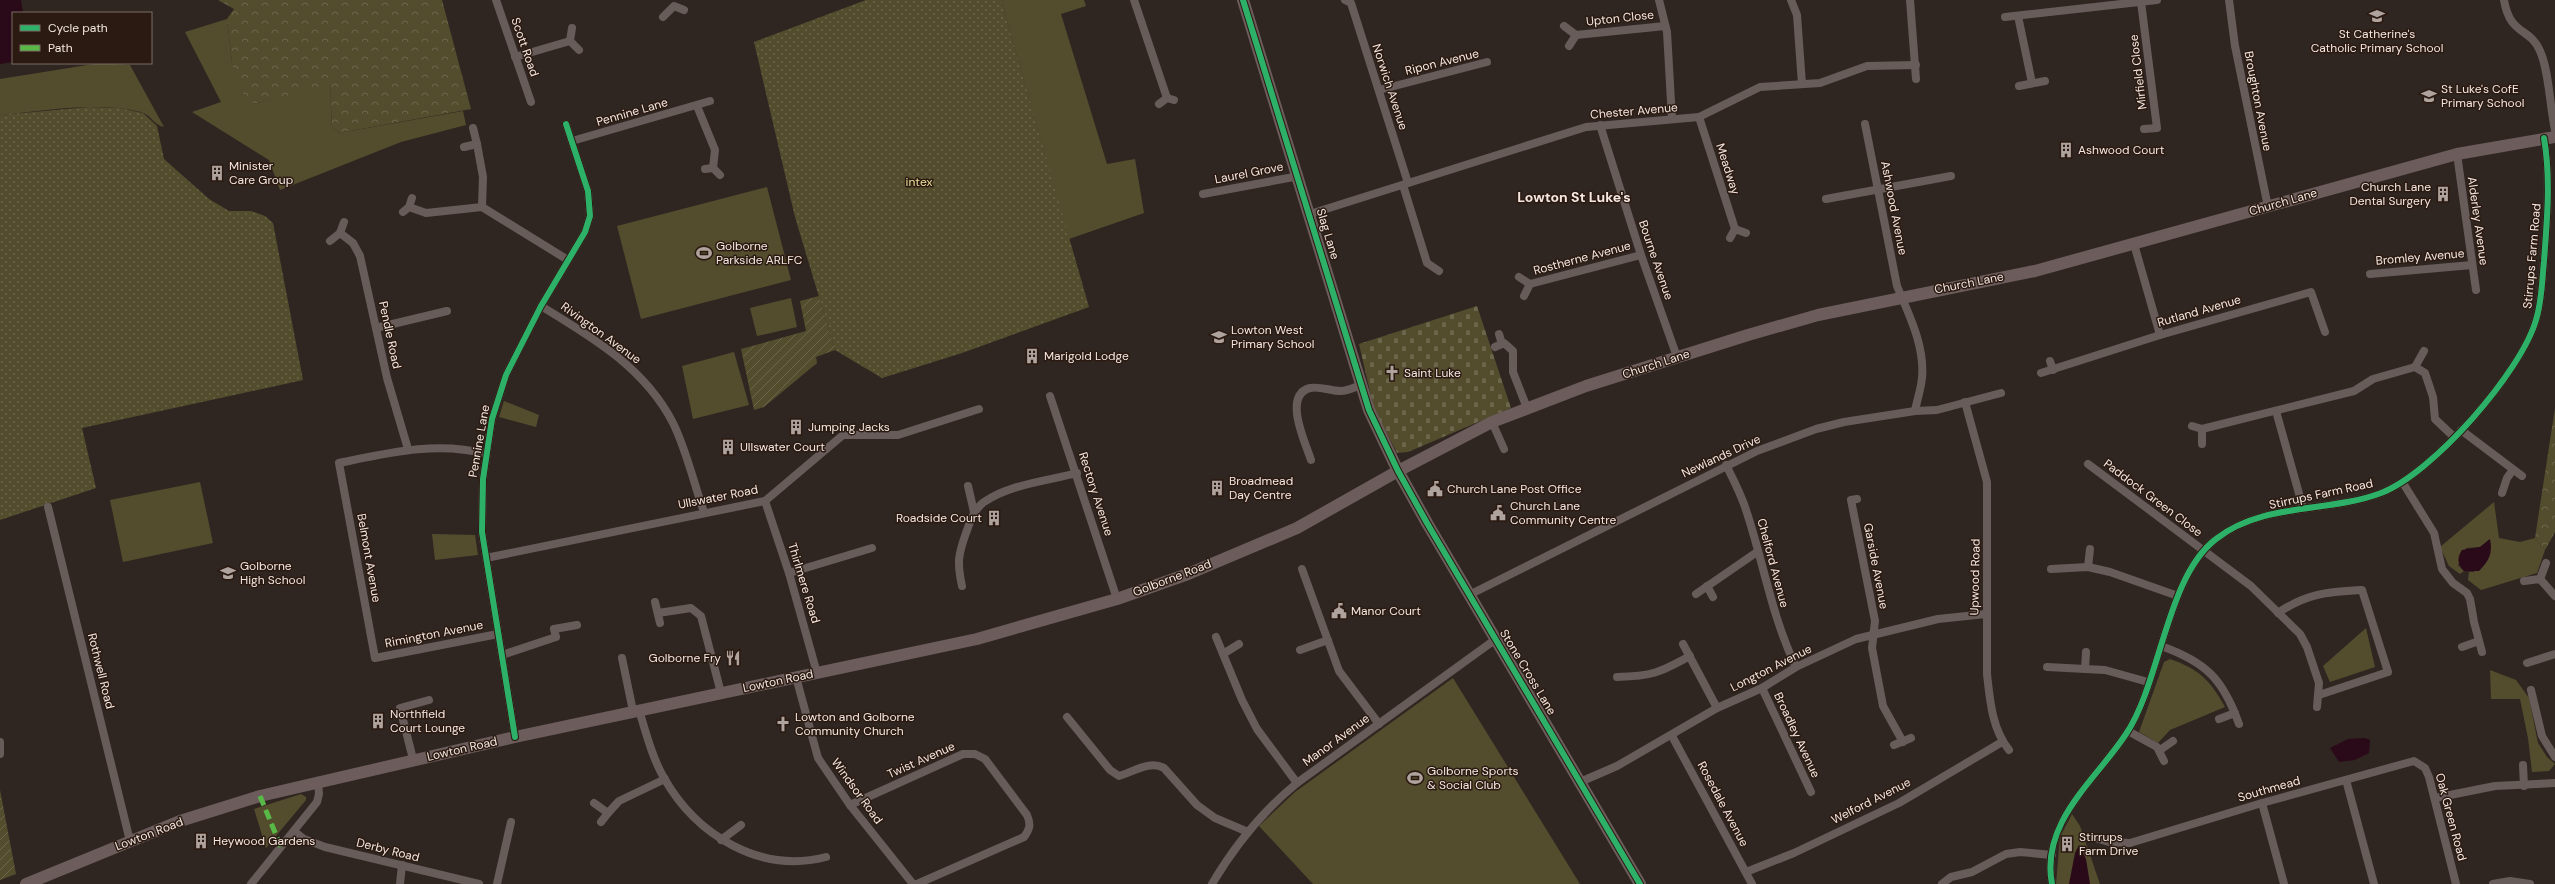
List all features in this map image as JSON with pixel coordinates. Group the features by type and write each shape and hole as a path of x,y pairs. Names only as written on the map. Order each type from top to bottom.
{"main road":[{"name":"Slag Lane","path":"1243,0 1299,176 1369,410 1398,471"},
{"name":"Church Lane","path":"1398,471 1492,422 1527,408 1677,357 1818,315 2035,270 2458,154 2550,137"},
{"name":"Stone Cross Lane","path":"1398,471 1469,595 1640,884"},
{"name":"Golborne Road","path":"932,649 990,635 1117,599 1188,574 1297,528 1398,471"},
{"name":"Lowton Road","path":"26,884 188,819 260,796 413,759 932,649"}],"street":[{"name":"Scott Road","path":"496,0 531,102"},
{"path":"1134,0 1170,99 1159,104"},
{"name":"Norwich Avenue","path":"1346,0 1351,3 1379,90 1427,263 1439,271"},
{"path":"1659,0 1666,26 1672,119"},
{"path":"1791,0 1797,15 1802,84"},
{"path":"1910,0 1916,78"},
{"path":"2005,17 2157,0"},
{"name":"Broughton Avenue","path":"2229,0 2235,46 2268,207"},
{"path":"2504,0 2506,13 2511,22 2537,45 2541,52 2555,130"},
{"name":"Mirfield Close","path":"2141,2 2156,128 2144,129"},
{"path":"663,17 673,3 684,10"},
{"path":"2018,16 2032,83"},
{"path":"1564,26 1576,35 1569,46"},
{"name":"Upton Close","path":"1576,35 1666,26"},
{"path":"570,40 572,28"},
{"path":"515,57 570,40"},
{"path":"570,40 579,50"},
{"name":"Ripon Avenue","path":"1379,90 1488,62"},
{"name":"Chester Avenue","path":"1310,214 1586,127 1699,117 1760,87 1820,83 1867,66 1916,65"},
{"path":"2546,78 2555,76"},
{"path":"2019,86 2045,81"},
{"name":"Pennine Lane","path":"572,141 710,101"},
{"path":"697,106 715,150 709,168 720,175"},
{"name":"Meadway","path":"1699,117 1735,229"},
{"name":"Pennine Lane","path":"515,737 482,532 482,505 486,454 492,419 504,382 541,306 585,232 591,208 588,191 566,124"},
{"name":"Ashwood Avenue","path":"1865,124 1897,286 1908,308 1922,359 1922,378 1915,411"},
{"name":"Bourne Avenue","path":"1600,125 1641,255 1677,357"},
{"path":"473,128 483,177 482,207"},
{"name":"Stirrups Farm Road","path":"2052,884 2052,855 2054,840 2070,806 2128,731 2148,682 2178,596 2204,551 2215,540 2231,529 2248,522 2303,508 2361,500 2403,483 2436,457 2454,438 2516,362 2536,320 2540,305 2547,222 2550,137"},
{"path":"464,147 477,144"},
{"name":"Alderley Avenue","path":"2458,154 2476,290"},
{"name":"Laurel Grove","path":"1203,194 1299,176"},
{"path":"1826,199 1878,191 1951,176"},
{"path":"412,198 406,209 426,213 482,207 568,260"},
{"path":"330,241 340,233 344,222"},
{"path":"1730,238 1735,229 1746,233"},
{"name":"Pendle Road","path":"340,233 353,243 360,256 394,404 408,449"},
{"path":"2134,244 2160,335"},
{"name":"Rostherne Avenue","path":"1530,284 1641,255"},
{"name":"Bromley Avenue","path":"2370,274 2472,265"},
{"path":"1519,277 1530,284 1524,296"},
{"name":"Rutland Avenue","path":"2040,373 2160,335 2312,292 2325,332"},
{"name":"Rivington Avenue","path":"541,306 613,353 651,388 674,424 704,512"},
{"path":"376,328 447,311"},
{"path":"1499,334 1498,345 1508,344 1513,351 1513,372 1527,408"},
{"path":"2192,426 2202,429 2354,391 2373,379 2415,367 2424,351"},
{"path":"2050,361 2053,370"},
{"path":"2415,367 2425,373 2433,397 2435,419 2454,438"},
{"path":"1311,460 1296,409 1299,396 1309,388 1325,388 1343,391 1361,385"},
{"name":"Newlands Drive","path":"1469,595 1726,465 1757,451 1816,429 1915,411 1936,410 2001,392"},
{"name":"Rectory Avenue","path":"1050,396 1077,473 1117,599"},
{"name":"Upwood Road","path":"1965,402 1987,482 1986,614 1990,700 1994,721 2002,742 2009,750"},
{"name":"Ullswater Road","path":"486,558 704,512 765,501 843,435 898,435 979,409"},
{"path":"2276,411 2303,508"},
{"path":"1492,422 1504,449"},
{"path":"2202,429 2202,444"},
{"path":"2461,430 2522,476"},
{"path":"408,449 446,449 486,454"},
{"name":"Belmont Avenue","path":"375,658 339,463 408,449"},
{"name":"Paddock Green Close","path":"2088,464 2251,586 2300,634 2307,647 2319,683 2317,707"},
{"name":"Chelford Avenue","path":"1726,465 1745,508 1779,628 1796,666"},
{"path":"2502,494 2507,478 2513,470"},
{"path":"962,586 957,564 974,512 983,502 1005,490 1077,473"},
{"path":"2403,483 2434,533 2442,569 2453,583 2468,593 2482,652"},
{"path":"968,486 974,512"},
{"name":"Garside Avenue","path":"1851,500 1875,621 1872,648 1883,706 1902,742"},
{"name":"Thirlmere Road","path":"765,501 789,572 817,673"},
{"name":"Rothwell Road","path":"48,507 130,841"},
{"path":"789,572 872,548"},
{"path":"2088,567 2090,549"},
{"path":"1696,594 1757,552"},
{"path":"2540,579 2546,563"},
{"path":"2051,569 2088,567 2110,572 2178,596"},
{"path":"1302,570 1339,671 1379,724"},
{"path":"2524,581 2540,579"},
{"path":"2540,579 2555,596"},
{"path":"1707,586 1713,597"},
{"path":"2278,613 2301,598 2315,594 2362,590 2388,672 2319,695"},
{"path":"655,602 660,623"},
{"path":"658,613 691,608 702,616 722,693"},
{"name":"Longton Avenue","path":"1580,782 1617,766 1672,736 1717,708 1762,688 1796,666 1856,639 1873,637 1938,619 1986,614"},
{"path":"502,655 556,637 554,629 577,625"},
{"name":"Rimington Avenue","path":"375,658 498,634"},
{"path":"1216,637 1242,700 1257,729 1297,782"},
{"name":"Manor Avenue","path":"1212,884 1248,832 1276,800 1297,782 1496,639"},
{"path":"1300,650 1328,640"},
{"path":"2462,647 2479,641"},
{"path":"1223,654 1239,644"},
{"path":"1683,644 1717,708"},
{"path":"2161,646 2182,653 2203,665 2222,686 2239,724"},
{"path":"2085,669 2086,652"},
{"path":"2527,663 2555,654"},
{"path":"1617,677 1653,674 1690,656"},
{"path":"622,658 636,711 665,779 690,810 721,840 737,849 775,861 809,862 826,857"},
{"path":"2047,667 2120,672 2148,682"},
{"name":"Windsor Road","path":"796,677 818,758 850,805 913,884"},
{"name":"Broadley Avenue","path":"1762,688 1811,792"},
{"path":"2531,690 2542,736 2555,757"},
{"path":"413,759 400,708 429,700"},
{"path":"2219,719 2235,713"},
{"path":"1067,717 1110,770 1119,776 1152,764 1158,764 1164,768 1197,805 1215,818 1248,832"},
{"path":"2128,731 2160,750 2164,761"},
{"name":"Rosedale Avenue","path":"1672,736 1752,884"},
{"path":"1894,745 1911,738"},
{"path":"2160,750 2173,741"},
{"path":"0,742 0,754"},
{"name":"Welford Avenue","path":"1746,872 1794,853 1899,803 2002,742"},
{"name":"Twist Avenue","path":"850,805 963,754 975,754 985,760 1027,815 1030,823 1028,831 1024,837 917,884"},
{"name":"Oak Green Road","path":"2346,780 2414,762 2425,768 2435,798 2456,884"},
{"path":"2523,765 2524,786"},
{"path":"601,822 619,801 665,779"},
{"path":"2346,780 2374,884"},
{"name":"Southmead","path":"2095,838 2109,842 2130,843 2262,803 2346,780"},
{"path":"252,884 316,802 319,794 318,782"},
{"path":"2435,798 2487,787 2555,784"},
{"path":"594,803 608,813"},
{"path":"2262,803 2284,884"},
{"path":"497,884 512,822"},
{"path":"721,840 741,825"},
{"name":"Derby Road","path":"294,831 304,839 325,847 479,884"},
{"path":"1942,884 1951,877 1972,872 2006,854 2052,855"},
{"path":"400,884 402,865"},
{"path":"2493,884 2510,881 2530,884"}],"green space":[{"path":"218,0 442,0 471,109 339,133 332,127 330,85 254,104 239,89 232,63 227,19 234,9"},
{"name":"intex","path":"866,0 1001,0 1089,307 962,353 882,378 835,350 795,217 754,42"},
{"path":"1001,0 1084,0 1086,6 1061,14 1107,164 1135,159 1144,213 1069,239"},
{"path":"227,19 232,63 254,104 330,84 332,127 339,133 463,111 466,125 401,142 280,190 269,160 192,112 221,102 185,32"},
{"path":"94,64 130,65 164,127 144,113 106,107 71,108 0,115 0,79"},
{"path":"89,107 119,108 143,113 157,126 164,159 209,199 229,211 251,211 265,216 273,223 303,380 82,428 96,488 0,520 0,115"},
{"name":"Golborne Parkside ARLFC","path":"767,187 791,280 641,319 617,226"},
{"path":"819,296 835,350 816,357 817,363 764,407 754,410 741,349 806,331 800,301"},
{"path":"791,298 797,327 757,336 750,308"},
{"path":"1477,306 1511,408 1408,452 1397,453 1374,409 1359,344"},
{"path":"734,352 749,405 693,419 682,366"},
{"path":"504,401 539,415 536,427 499,417"},
{"path":"2555,408 2555,532 2545,550 2535,538"},
{"path":"200,482 213,543 123,562 110,500"},
{"path":"2494,502 2499,538 2520,542 2535,538 2545,550 2537,573 2481,590 2468,580 2469,572 2474,572 2490,539 2480,547 2466,548 2458,565 2464,571 2460,574 2449,566 2440,547"},
{"path":"432,534 475,535 478,555 435,560"},
{"path":"2366,628 2375,667 2330,682 2323,666"},
{"path":"2170,659 2189,667 2203,677 2215,690 2225,707 2170,730 2158,743 2139,732 2164,662"},
{"path":"2490,670 2516,680 2529,698 2538,743 2547,757 2555,764 2549,771 2532,772 2528,738 2520,699 2491,699"},
{"name":"Golborne Sports & Social Club","path":"1453,678 1580,884 1313,884 1259,826 1295,792"},
{"path":"0,790 16,874 0,880"},
{"path":"301,794 306,797 306,800 266,848 254,809"},
{"path":"2072,814 2080,826 2100,884 2056,884 2060,837"}],"shaded area":[{"path":"0,0 21,0 23,12 12,12 12,62 0,64"},
{"path":"2490,539 2491,548 2488,560 2479,571 2464,571 2458,560 2462,550 2480,547"},
{"path":"2365,738 2370,740 2369,753 2355,760 2339,762 2330,748 2348,739"},
{"path":"2079,845 2086,859 2090,884 2069,884 2075,853"}],"marked path":[{"path":"260,796 281,847"}],"cycle path":[{"path":"1243,0 1369,410 1398,471 1427,523 1640,884"},
{"path":"515,737 482,532 483,479 492,419 506,375 541,306 585,232 590,216 588,191 566,124"},
{"path":"2052,884 2051,862 2054,841 2062,821 2086,785 2126,734 2138,712 2148,687 2175,604 2186,578 2199,556 2216,539 2234,527 2254,519 2275,513 2361,499 2381,493 2402,482 2425,465 2449,443 2494,392 2513,366 2527,342 2536,320 2541,298 2548,200 2544,138"}],"place":[{"name":"St Catherine's Catholic Primary School","path":"2377,16"},
{"name":"St Luke's CofE Primary School","path":"2429,96"},
{"name":"Ashwood Court","path":"2066,150"},
{"name":"Minister Care Group","path":"217,173"},
{"name":"Church Lane Dental Surgery","path":"2443,194"},
{"name":"Golborne Parkside ARLFC","path":"704,253"},
{"name":"Lowton West Primary School","path":"1219,337"},
{"name":"Marigold Lodge","path":"1032,356"},
{"name":"Saint Luke","path":"1392,373"},
{"name":"Jumping Jacks","path":"796,427"},
{"name":"Ullswater Court","path":"728,447"},
{"name":"Broadmead Day Centre","path":"1217,488"},
{"name":"Church Lane Post Office","path":"1435,489"},
{"name":"Church Lane Community Centre","path":"1498,513"},
{"name":"Roadside Court","path":"994,518"},
{"name":"Golborne High School","path":"228,573"},
{"name":"Manor Court","path":"1339,611"},
{"name":"Golborne Fry","path":"733,658"},
{"name":"Northfield Court Lounge","path":"378,721"},
{"name":"Lowton and Golborne Community Church","path":"783,724"},
{"name":"Golborne Sports & Social Club","path":"1415,778"},
{"name":"Heywood Gardens","path":"201,841"},
{"name":"Stirrups Farm Drive","path":"2067,844"}],"district":[{"name":"Lowton St Luke's","path":"1574,197"}]}
